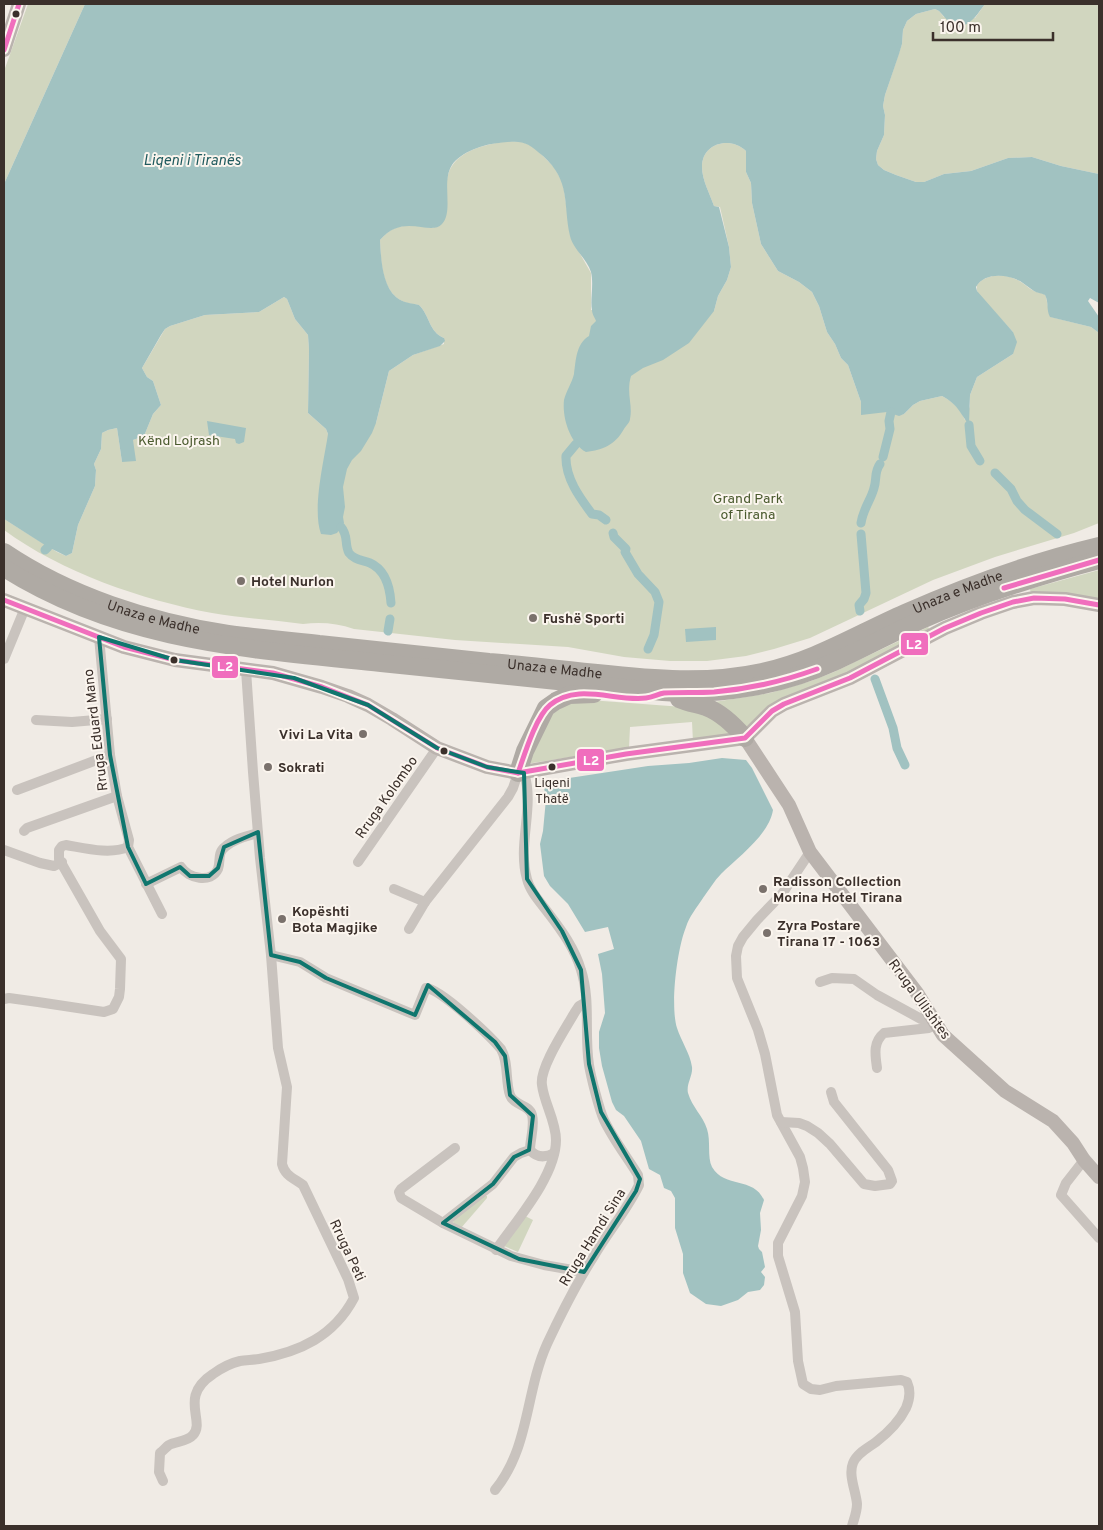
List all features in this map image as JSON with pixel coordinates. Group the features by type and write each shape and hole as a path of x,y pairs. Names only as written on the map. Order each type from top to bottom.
{"highway":[{"path":"4,542 51,572 97,593 108,603"},
{"name":"Unaza e Madhe","path":"4,552 38,574 108,603 174,623 230,634 671,680 703,680 752,674 823,653 901,615 979,582 1033,564 1099,546"},
{"name":"Unaza e Madhe","path":"4,568 43,591 90,611 156,632 233,647 666,693 698,693 751,688 788,679 833,663 919,621 970,600 1017,583 1099,560"},
{"path":"4,578 42,598 71,610 90,611"},
{"path":"521,773 525,751 546,708 556,701 576,694 649,698 666,693 718,713 729,720 745,738"}],"street":[{"path":"4,50 19,4"},
{"path":"4,600 124,647 175,660 273,673 348,696 392,719 437,748 487,767 521,773 626,754 745,738 772,712 784,704 850,678 945,628 982,613 1013,602 1034,598 1065,599 1099,605"},
{"path":"4,659 25,608"},
{"name":"Rruga Eduard Mano","path":"99,637 110,755 116,796 128,836 128,847 162,914"},
{"name":"Rruga Peti","path":"164,1481 159,1472 160,1453 168,1446 193,1436 196,1430 194,1401 196,1392 201,1384 212,1375 240,1361 281,1354 313,1342 342,1317 354,1298 348,1279 303,1185 284,1171 282,1164 287,1087 278,1048 271,954 258,833 246,670"},
{"path":"36,720 47,719 72,722 107,720"},
{"name":"Rruga Ullishtes","path":"745,738 789,805 810,852 897,966 943,1035 1005,1091 1053,1121 1099,1177"},
{"name":"Rruga Kolombo","path":"358,862 437,748"},
{"path":"17,790 110,755"},
{"path":"409,929 426,902 498,811 521,773"},
{"name":"Rruga Hamdi Sina","path":"495,1490 512,1464 520,1444 534,1383 546,1345 584,1272 636,1191 640,1179 604,1120 589,1064 585,984 575,953 562,931 532,891 527,879 524,847 527,788 521,773"},
{"path":"24,831 26,828 116,796"},
{"path":"146,884 181,867 190,876 199,878 208,876 218,868 218,859 224,847 258,833"},
{"path":"4,999 38,1002 96,1012 110,1012 113,1009 119,997 122,965 118,954 100,931 59,854 62,846 110,850 128,847"},
{"path":"4,850 47,865 54,866 62,862"},
{"path":"810,852 782,894 757,920 744,937 738,946 736,956 738,978 765,1054 777,1115 800,1157 804,1172 802,1196 778,1243 778,1256 795,1312 798,1361 803,1384 811,1389 820,1390 836,1386 901,1380 907,1382 909,1387 908,1403 900,1419 854,1460 851,1470 857,1505 856,1516 852,1526"},
{"path":"394,889 426,902"},
{"path":"271,954 300,962 326,978 415,1015 426,988 432,988 461,1010 501,1049 505,1056 510,1095 517,1103 530,1110 533,1116 530,1150"},
{"path":"820,982 832,978 854,979 921,1019 936,1023"},
{"path":"496,1250 534,1197 548,1173 556,1141 554,1127 541,1083 542,1076 574,1012 586,1002"},
{"path":"877,1068 876,1042 884,1033 929,1028 936,1023"},
{"path":"781,1122 799,1123 818,1133 830,1144 864,1184 875,1186 890,1184 892,1180 888,1170 834,1102 830,1092"},
{"path":"456,1148 401,1189 399,1192 401,1198 443,1223 496,1250 519,1259 584,1272"},
{"path":"530,1150 539,1156 548,1156 554,1153"},
{"path":"443,1223 493,1184 514,1157 519,1153 530,1150"},
{"path":"1084,1160 1066,1183 1061,1195 1099,1238"}],"highlighted area":[{"path":"99,637 175,660 294,678 368,705 437,748 487,767 524,773 527,879 562,931 581,970 589,1064 601,1112 640,1179 636,1191 584,1272 519,1259 443,1223 493,1184 514,1157 529,1150 533,1116 510,1095 505,1056 495,1042 428,985 415,1015 326,978 300,962 271,955 258,832 224,847 218,868 209,876 190,876 180,867 146,884 128,847 110,755"}],"green space":[{"path":"28,4 85,4 4,184 4,71"},
{"path":"985,4 1099,4 1099,174 1061,166 1032,157 1008,158 971,171 944,174 924,182 916,182 884,170 878,165 876,159 877,151 884,135 885,115 883,106 885,95 902,44 903,30 907,21 916,14 935,9 944,17 975,18"},
{"name":"Grand Park of Tirana","path":"509,141 522,142 533,146 554,167 563,183 571,238 591,273 591,310 714,311 718,296 727,280 731,267 729,247 720,207 714,206 703,177 703,159 712,147 718,144 725,143 740,146 746,151 746,172 751,183 752,203 761,244 778,271 799,282 812,292 819,306 827,332 841,358 848,365 861,402 861,412 891,412 899,415 904,414 920,401 942,396 956,406 965,420 970,406 970,395 977,377 1013,354 1013,332 979,295 977,285 992,276 1004,276 1016,279 1035,292 1044,294 1051,317 1091,327 1099,333 1099,523 1074,533 995,557 933,580 810,638 746,656 707,661 670,661 624,657 568,647 455,640 354,629 341,625 303,624 212,613 158,600 103,582 51,559 4,530 4,519 57,552 66,556 72,553 78,525 95,486 96,470 94,464 101,449 102,433 117,428 122,462 133,440 144,436 153,414 161,405 153,381 147,377 142,368 165,329 205,315 259,312 284,297 287,299 295,319 308,335 308,413 326,429 328,434 376,423 389,371 413,355 444,344 444,338 435,332 419,305 404,302 391,291 382,266 380,240 398,227 410,225 433,228 446,215 448,175 457,160 482,146"},
{"path":"1099,570 1099,601 1031,594 1030,589"},
{"path":"928,627 930,630 741,732 693,742 692,722 630,727 629,748 526,764 542,720 576,699 683,707 770,693 834,672"},
{"path":"484,1195 487,1198 461,1228 454,1225 453,1221"},
{"path":"523,1215 533,1220 518,1252 504,1246"}],"water":[{"name":"Liqeni i Tiranës","path":"85,4 985,4 972,20 960,27 948,21 935,9 916,14 907,21 903,30 902,44 885,95 883,106 885,115 884,135 877,151 876,159 878,165 884,170 916,182 924,182 944,174 971,171 1008,158 1032,157 1061,166 1099,174 1099,303 1090,298 1088,301 1099,317 1099,333 1091,327 1050,317 1045,295 1035,292 1020,281 1002,276 984,279 976,287 977,291 1013,332 1017,342 1013,354 977,377 970,395 969,425 954,405 942,396 920,401 899,416 887,412 861,415 861,402 848,365 841,358 827,332 819,306 812,292 799,282 778,271 761,244 752,203 751,183 746,172 746,151 740,146 732,144 718,144 707,152 703,159 702,172 714,206 719,207 729,247 731,267 727,280 718,296 714,311 689,343 663,360 643,368 631,376 629,388 631,414 629,423 613,443 598,450 586,452 576,443 568,429 564,414 564,400 572,381 581,343 589,336 591,326 596,321 592,313 591,272 570,236 562,184 552,165 537,151 523,143 513,142 487,145 461,156 452,165 447,180 447,212 442,224 431,228 407,226 398,228 389,232 380,240 383,271 391,292 401,300 419,305 423,309 432,328 445,341 440,346 413,355 389,371 372,433 347,469 343,487 344,523 337,533 331,535 321,534 318,498 328,434 326,429 308,413 308,335 295,319 287,299 284,297 259,312 205,315 165,329 142,368 147,377 153,381 161,405 153,414 144,436 133,440 136,461 122,462 117,428 102,433 101,449 94,464 96,470 95,486 78,525 72,553 66,556 4,519 4,184"},
{"path":"207,421 246,428 244,442 239,444 236,443 235,439 209,435"},
{"path":"716,627 716,640 686,642 685,629"},
{"path":"722,758 746,760 773,810 766,828 744,853 718,877 687,923 680,949 674,992 677,1028 692,1067 688,1093 707,1129 712,1167 724,1178 753,1188 764,1200 760,1213 761,1230 758,1246 762,1252 765,1267 761,1272 765,1277 764,1285 760,1290 748,1292 738,1300 721,1306 706,1304 690,1293 683,1273 683,1254 675,1228 675,1198 671,1191 664,1188 660,1175 649,1169 641,1141 624,1116 616,1110 612,1102 599,1048 599,1032 605,1013 602,974 598,954 614,949 608,927 585,932 568,904 550,886 544,876 540,844 546,799 544,787 556,780 648,766"}],"waterway":[{"path":"883,457 890,429 891,412"},
{"path":"969,425 971,446 980,461"},
{"path":"576,444 566,456 566,464 571,480 592,514 599,515 606,520"},
{"path":"861,523 863,513 873,492 880,464"},
{"path":"995,473 1011,489 1017,501 1025,510 1057,534"},
{"path":"341,527 345,534 349,553 380,570 390,591 391,603"},
{"path":"613,533 614,537 626,549 625,552 638,574 655,592 659,602 654,635 648,649"},
{"path":"860,611 859,605 866,593 861,534"},
{"path":"45,550 48,547"},
{"path":"388,631 390,619"},
{"path":"875,679 893,728 897,748 905,765"}],"transit line":[{"name":"L2","path":"4,50 19,4"},
{"name":"L2","path":"1004,588 1099,560"},
{"name":"L2","path":"4,600 124,647 175,660 273,673 322,687 368,705 437,748 487,767 518,773 626,754 745,738 772,711 784,704 850,678 945,628 981,613 1013,602 1034,598 1065,599 1099,605"},
{"name":"L2","path":"518,773 540,718 550,705 561,698 572,695 597,694 634,699 664,693 727,691 766,684 817,669"}],"place":[{"name":"Hotel Nurlon","path":"241,581"},
{"name":"Fushë Sporti","path":"533,618"},
{"name":"Vivi La Vita","path":"363,734"},
{"name":"Sokrati","path":"268,767"},
{"name":"Liqeni Thatë","path":"552,767"},
{"name":"Radisson Collection Morina Hotel Tirana","path":"763,889"},
{"name":"Kopështi Bota Magjike","path":"282,919"},
{"name":"Zyra Postare Tirana 17 - 1063","path":"767,933"}],"park label":[{"name":"Kënd Lojrash","path":"179,440"}]}
